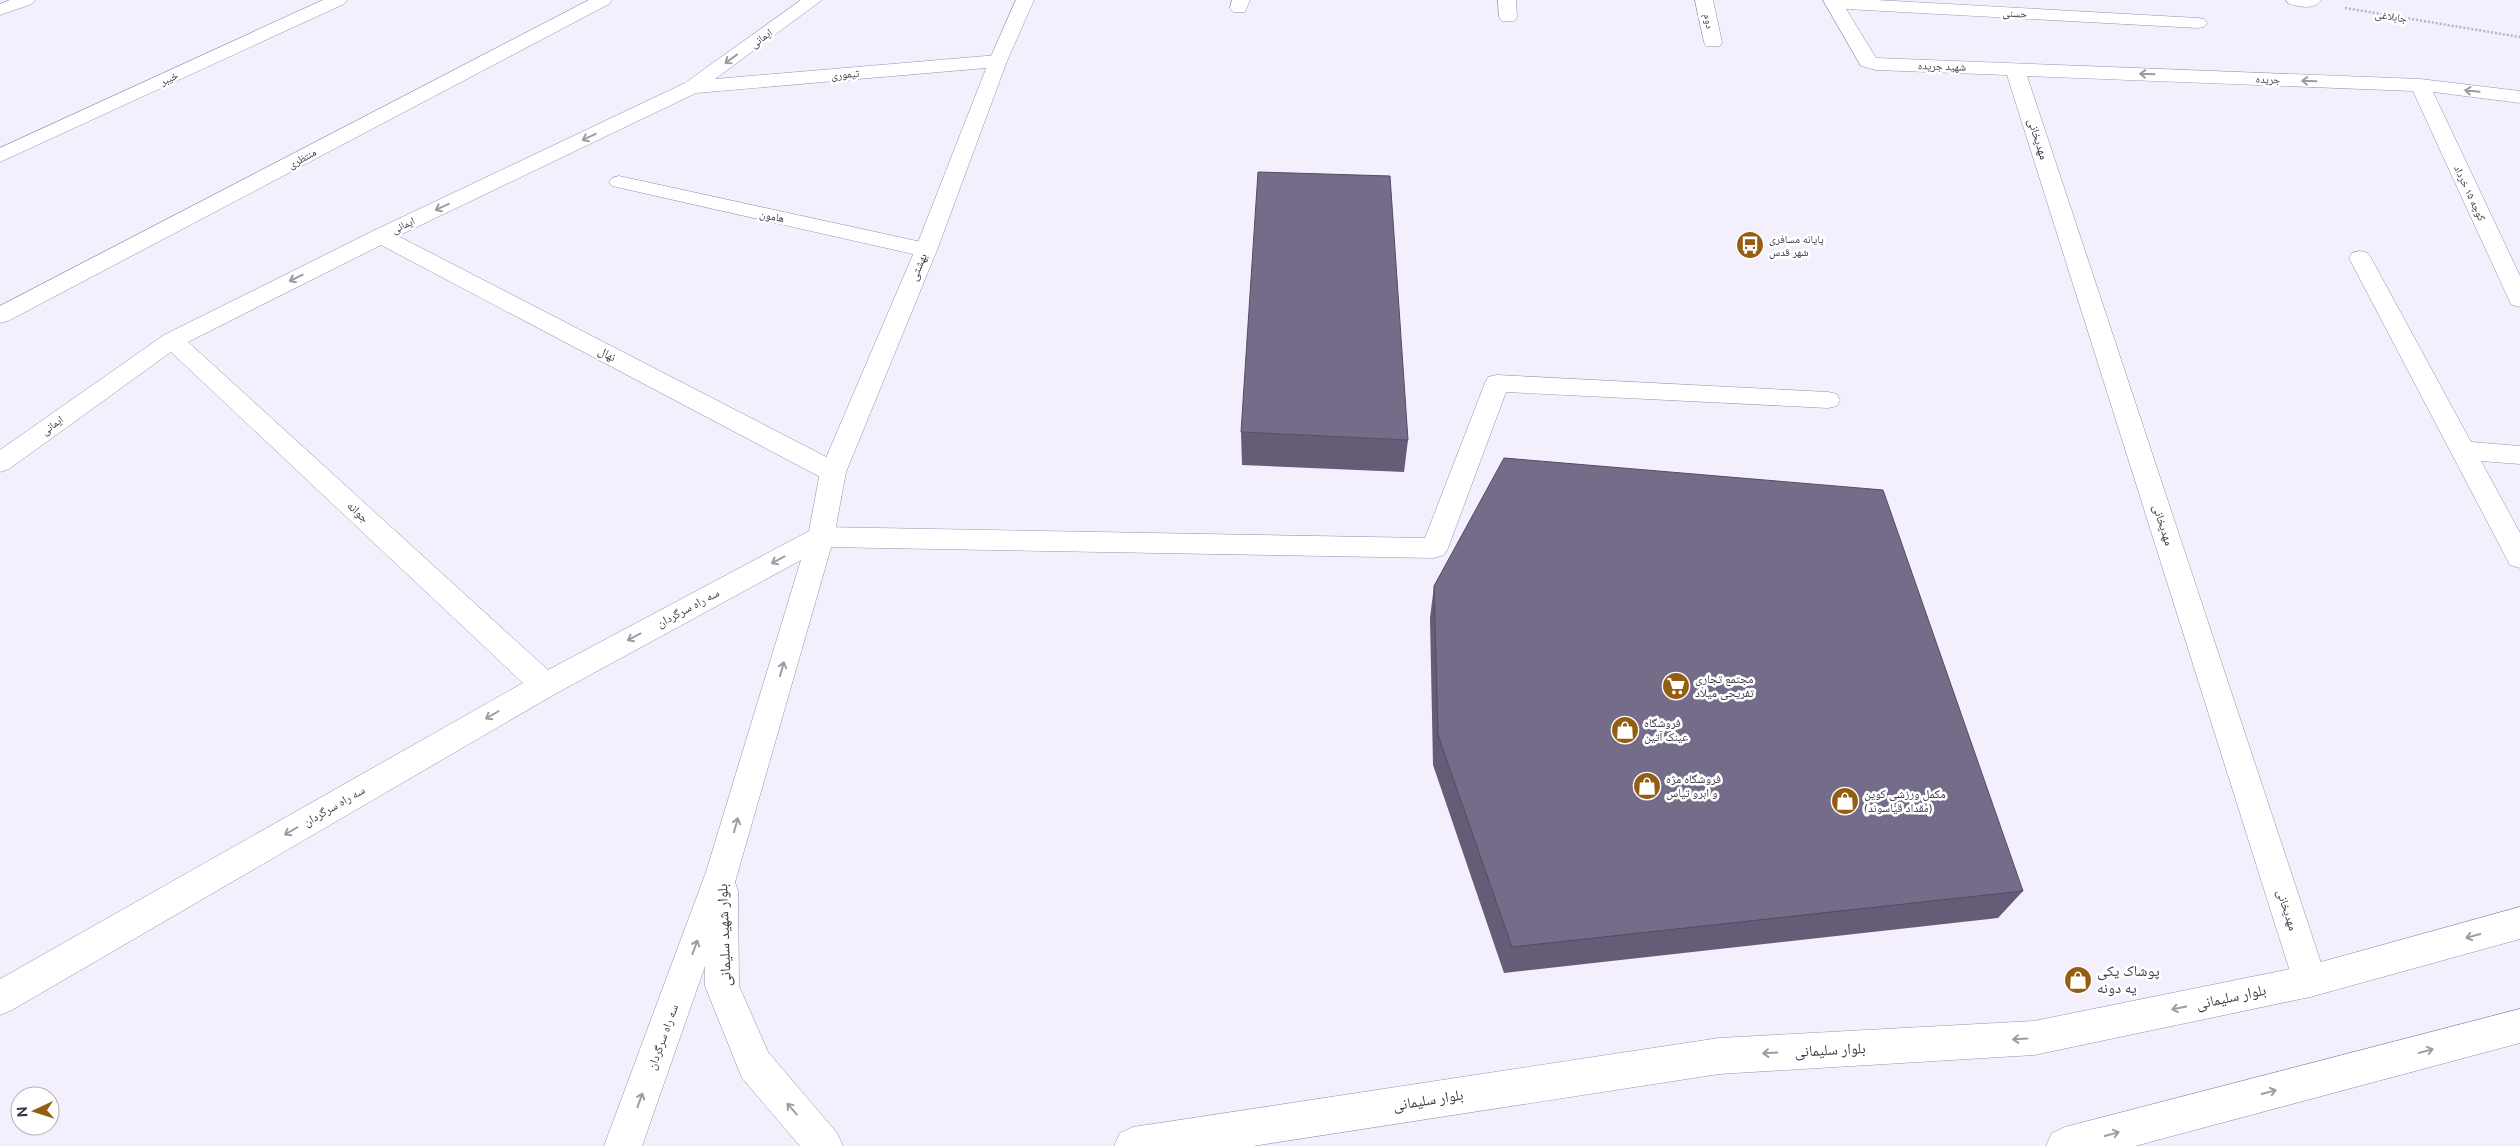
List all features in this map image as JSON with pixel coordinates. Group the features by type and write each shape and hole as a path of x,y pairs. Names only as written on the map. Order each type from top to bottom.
{"street":[{"path":"0,10 26,0"},
{"name":"خیبر","path":"0,156 338,0"},
{"name":"منتظری","path":"0,316 603,0"},
{"name":"ایمانی","path":"0,463 172,340 380,236 692,88 813,0"},
{"name":"بهشتی","path":"821,537 833,472 926,250 998,61 1025,0"},
{"name":"دوم","path":"1704,0 1713,42"},
{"name":"حسنی","path":"1832,1 2198,23"},
{"name":"شهید جریده","path":"1832,1 1868,62 2015,69"},
{"name":"تیموری","path":"692,88 998,61"},
{"name":"جریده","path":"2015,69 2420,85 2520,97"},
{"name":"مهدیخانی","path":"2015,69 2310,981"},
{"name":"کوچه ۱۵ خرداد","path":"2420,85 2520,300"},
{"name":"هامون","path":"619,182 926,250"},
{"name":"نهال","path":"380,236 833,472"},
{"path":"2360,258 2520,558"},
{"name":"جوانه","path":"172,340 544,684"},
{"path":"821,537 1434,548 1498,383 1828,400"},
{"path":"2462,450 2520,455"},
{"name":"سه راه سرگردان","path":"0,998 544,684 821,537"},
{"name":"سه راه سرگردان","path":"623,1146 722,872 821,537"},
{"name":"بلوار شهید سلیمانی","path":"722,872 722,986 755,1065 824,1146"},
{"name":"بلوار سلیمانی","path":"1133,1146 1719,1056 2034,1038 2310,981 2520,923"},
{"path":"2065,1146 2520,1026"}],"path":[{"name":"جابلاغی","path":"2305,1 2520,37"}],"building":[{"path":"1258,172 1390,176 1408,440 1241,432"},
{"name":"مجتمع تجاری تفریحی میلاد","path":"1504,458 1883,490 2023,891 1512,947 1438,735 1434,586"}],"place":[{"name":"پایانه مسافری شهر قدس","path":"1750,245"},
{"name":"مجتمع تجاری تفریحی میلاد","path":"1676,686"},
{"name":"فروشگاه عینک آتین","path":"1625,730"},
{"name":"فروشگاه مژه و ابرو تیاس","path":"1647,786"},
{"name":"مکمل ورزشی کوین (مقداد قیاسوند)","path":"1845,801"},
{"name":"پوشاک یکی یه دونه","path":"2078,980"}]}
